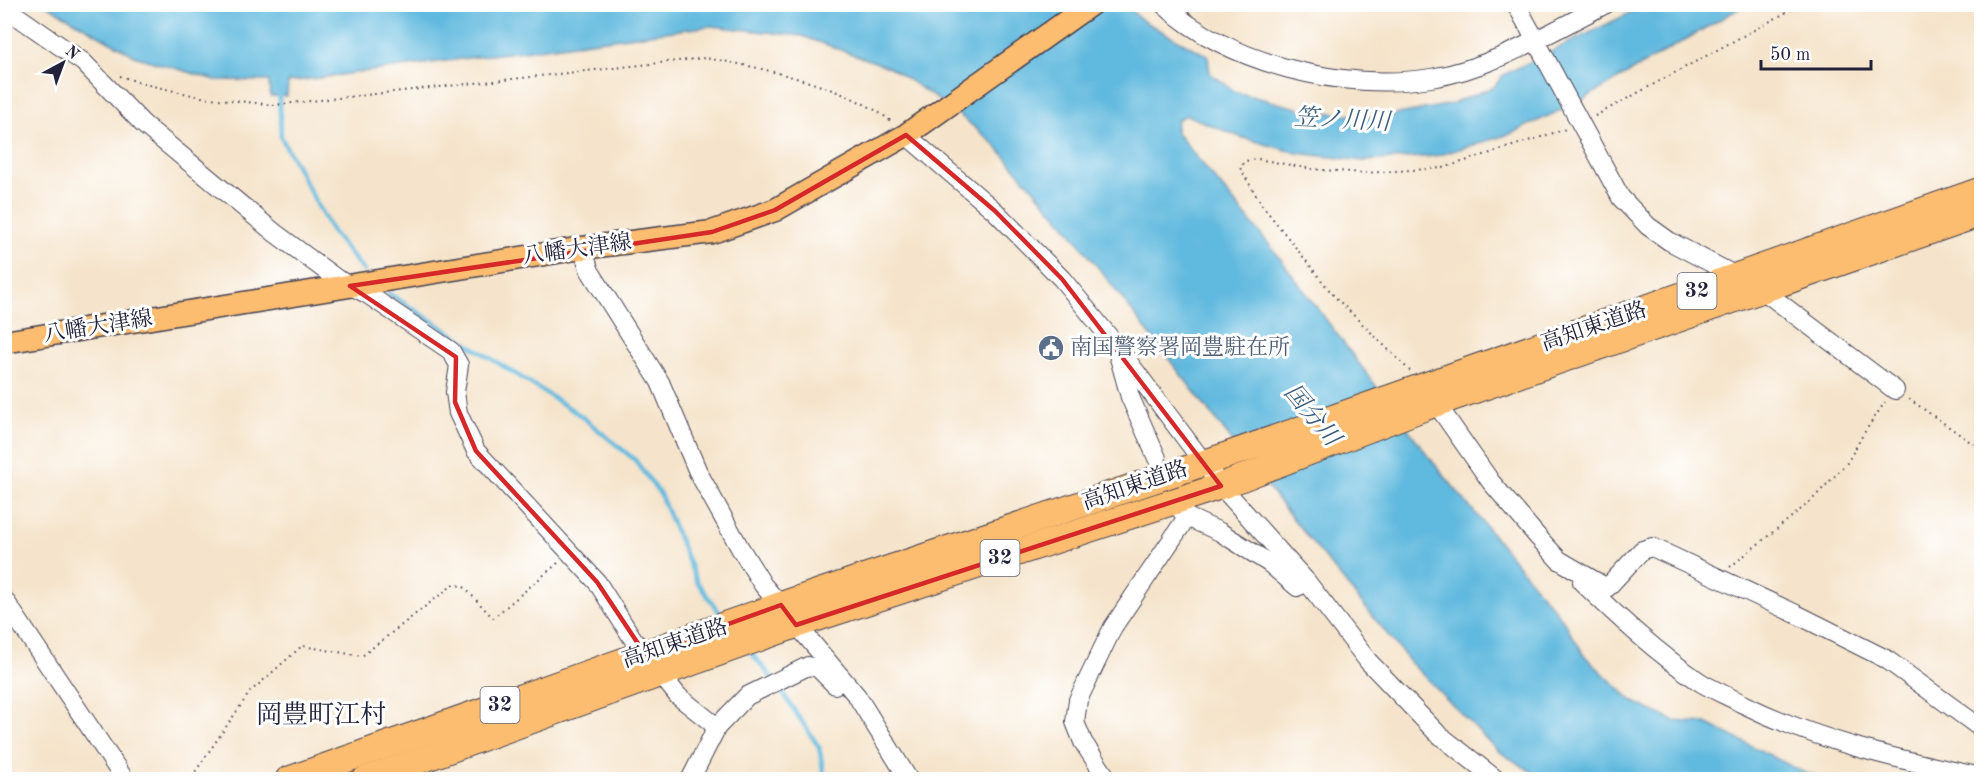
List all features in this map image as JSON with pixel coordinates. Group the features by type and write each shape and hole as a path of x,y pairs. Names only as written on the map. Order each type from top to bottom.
{"highway":[{"name":"高知東道路","path":"788,615 1229,483 1424,397 1739,276 1982,190"},
{"name":"高知東道路","path":"288,780 645,654 716,641 760,626 1211,460 1424,397 1761,290 1982,213"},
{"name":"高知東道路","path":"365,780 660,674 716,641"}],"main road":[{"name":"八幡大津線","path":"4,342 582,248 712,232 775,210 910,132 1091,4"}],"street":[{"path":"1163,4 1182,23 1221,44 1268,63 1324,77 1388,81 1431,78 1507,55 1535,44 1606,4"},
{"path":"1515,4 1621,198 1648,226 1669,241 1739,276 1761,290 1895,390"},
{"path":"4,7 83,62 143,124 275,233 350,286 377,300 456,357 459,365 456,402 472,444 490,469 597,582 645,654 678,696 717,727"},
{"path":"910,132 1010,226 1062,279 1211,460 1368,661 1437,733 1497,780"},
{"path":"582,248 590,271 660,382 698,472 763,585 857,696 909,780"},
{"path":"1115,344 1130,398 1156,458"},
{"path":"1424,397 1491,482 1559,560 1642,640 1702,683 1771,717 1827,739 1892,758 1982,777"},
{"path":"1108,780 1083,742 1075,722 1078,700 1113,627 1184,513 1220,532 1269,563 1297,587 1307,582"},
{"path":"1607,588 1642,550 1652,547 1886,659 1982,729"},
{"path":"1559,560 1607,588 1642,640"},
{"path":"4,599 125,780"},
{"path":"690,780 717,727 747,696 808,666 818,668 842,692 857,696"}],"path":[{"path":"1424,397 1401,358 1334,296 1262,205 1242,176 1240,168 1245,161 1258,159 1311,169 1364,173 1443,168 1516,147 1578,122 1802,4"},
{"path":"115,74 144,84 201,97 274,105 705,58 759,66 847,96 884,114 910,132"},
{"path":"1716,578 1810,502 1847,463 1864,433 1895,390 1982,450"},
{"path":"187,780 193,775 250,692 302,646 362,656 454,584 464,587 493,618 570,553"}],"highlighted area":[{"path":"906,135 995,211 1062,279 1221,486 796,625 781,605 645,654 597,582 476,451 455,402 456,357 350,286 712,232 775,210"}],"water":[{"path":"46,5 1124,5 1145,22 1208,56 1210,73 1236,92 1305,110 1378,118 1451,104 1494,87 1503,75 1646,5 1745,5 1582,100 1510,134 1436,156 1364,161 1297,153 1240,137 1186,115 1177,120 1176,132 1273,249 1433,462 1563,620 1585,656 1632,701 1674,721 1706,723 1805,773 1830,779 1543,779 1498,751 1410,662 1284,508 1066,226 994,144 956,112 891,68 802,36 711,26 288,82 287,96 270,96 269,81 215,80 137,57"}],"waterway":[{"path":"279,91 281,137 332,232 364,271"},
{"path":"388,293 580,415 635,460 660,494 697,582 723,617"},
{"path":"749,650 772,678"},
{"path":"778,686 819,747 825,780"}],"place":[{"name":"南国警察署岡豊駐在所","path":"1051,348"}],"district":[{"name":"岡豊町江村","path":"321,716"}],"water label":[{"name":"笠ノ川川","path":"1342,121"},
{"name":"国分川","path":"1311,416"}]}
